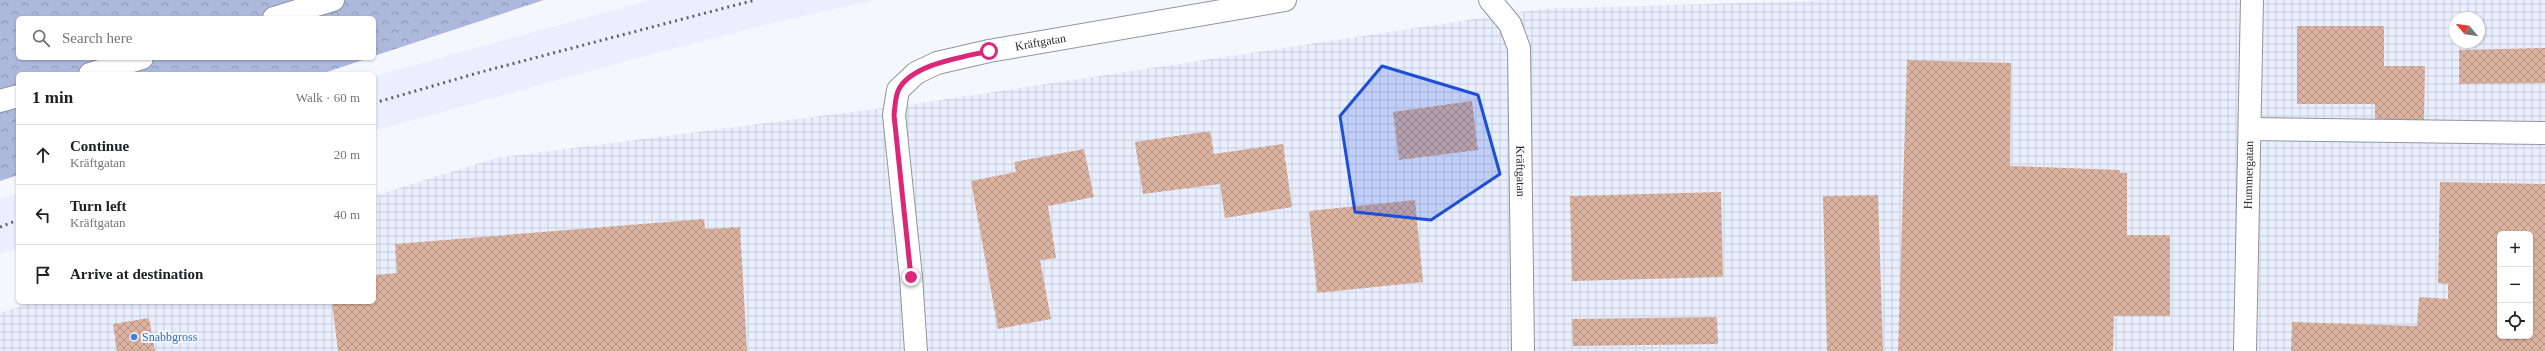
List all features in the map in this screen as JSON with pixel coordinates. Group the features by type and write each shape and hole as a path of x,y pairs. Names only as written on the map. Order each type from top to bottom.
{"street":[{"path":"281,16 333,0"},
{"name":"Kräftgatan","path":"916,351 911,277 894,115 898,90 916,73 937,63 989,51 1285,0"},
{"name":"Kräftgatan","path":"1490,0 1510,24 1518,48 1523,351"},
{"name":"Hummergatan","path":"2245,351 2252,0"},
{"path":"96,72 136,60"},
{"path":"0,101 16,97"},
{"path":"2250,129 2545,133"}],"highlighted area":[{"path":"1382,66 1478,95 1500,174 1431,220 1355,212 1340,116"}],"shaded area":[{"path":"650,0 875,0 777,22 645,56 376,130 376,75"},
{"path":"1840,0 2545,0 2545,351 0,351 0,313 28,304 376,304 376,195 496,158 921,103 1541,9"},
{"path":"16,194 16,249 0,254 0,199"}],"green space":[{"path":"0,0 544,0 376,55 376,16 16,16 16,60 363,60 327,72 16,72 16,176 0,181"}],"building":[{"path":"2297,26 2384,26 2384,66 2425,66 2424,120 2375,120 2375,104 2297,104"},
{"path":"2545,48 2545,83 2459,84 2459,50"},
{"path":"1907,60 2011,63 2010,166 2120,170 2120,173 2127,173 2127,235 2170,235 2170,316 2114,316 2113,351 1898,351"},
{"path":"1472,101 1478,150 1399,160 1393,112"},
{"path":"1210,131 1214,154 1283,144 1292,207 1225,218 1220,184 1143,194 1135,142"},
{"path":"1084,149 1094,197 1048,206 1056,258 1040,260 1051,319 998,329 971,181 1016,172 1014,162"},
{"path":"2440,182 2545,184 2545,351 2291,351 2292,322 2417,326 2419,297 2448,299 2448,284 2438,283"},
{"path":"1721,192 1723,277 1572,281 1570,196"},
{"path":"1878,195 1883,351 1827,351 1823,196"},
{"path":"1415,200 1423,282 1317,293 1309,211"},
{"path":"704,219 705,229 740,227 747,351 338,351 332,304 376,304 376,275 397,273 395,244"},
{"path":"1717,317 1718,344 1573,346 1572,319"},
{"name":"Snabbgross","path":"149,318 155,351 117,351 113,324"}],"railway":[{"path":"376,102 481,72 755,0"},
{"path":"0,227 16,221"}],"place":[{"name":"Snabbgross","path":"134,337"}],"route":[{"path":"911,277 894,115 898,90 916,73 937,63 989,51"}]}
